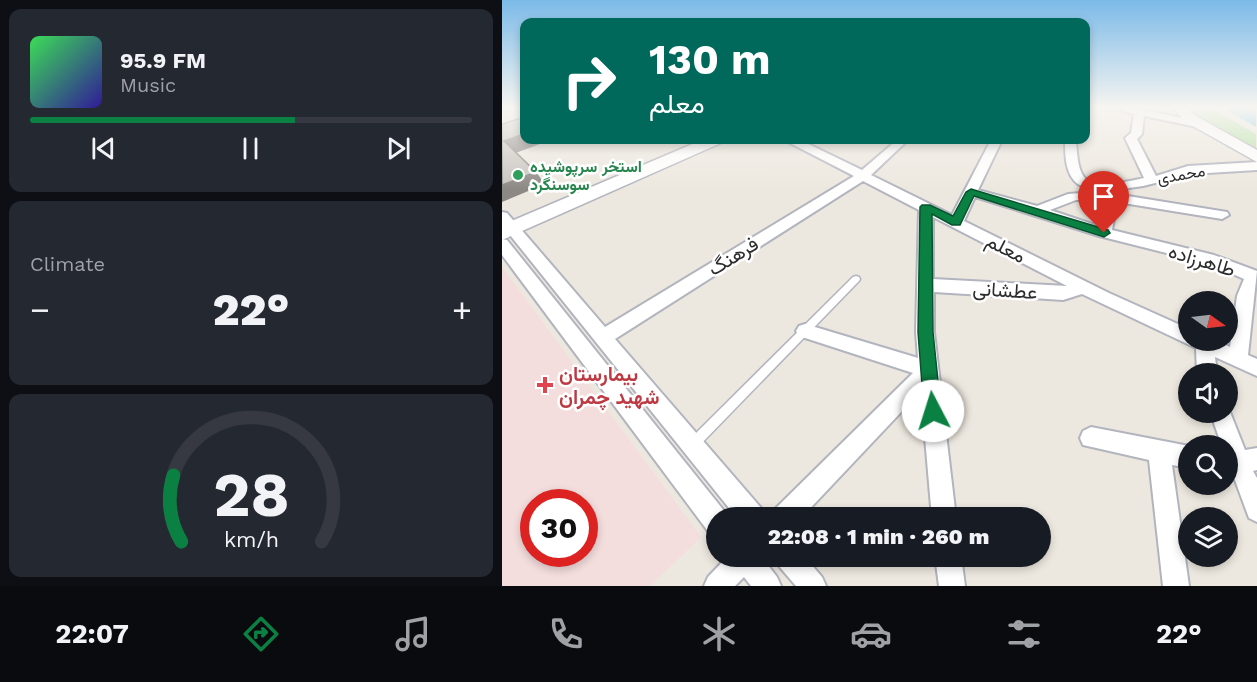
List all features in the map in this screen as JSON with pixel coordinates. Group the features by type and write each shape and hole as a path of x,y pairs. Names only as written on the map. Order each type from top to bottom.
{"main road":[{"path":"1218,134 1256,157"},
{"path":"505,228 689,144"},
{"path":"505,228 705,144"}],"street":[{"path":"1136,134 1131,138 1151,179"},
{"name":"معلم","path":"800,144 1084,288 1178,332"},
{"name":"فرهنگ","path":"603,337 863,176 899,144"},
{"path":"956,222 994,144"},
{"path":"1071,144 1078,178 1086,186 1105,194"},
{"name":"محمدی","path":"1105,194 1188,170 1256,166"},
{"name":"طاهرزاده","path":"971,192 1104,233 1214,260 1255,275 1245,296 1238,360"},
{"path":"1104,233 1105,194"},
{"path":"1038,211 1061,198 1105,194 1222,215"},
{"path":"926,207 925,332 943,507"},
{"path":"505,228 603,337 744,507"},
{"path":"505,228 706,507"},
{"name":"عطشانی","path":"926,285 1063,294 1084,288"},
{"path":"805,331 929,370"},
{"name":"معلم","path":"1219,351 1256,368"},
{"path":"795,507 929,370"},
{"path":"1225,423 1241,461 1256,510"},
{"path":"1091,438 1178,455"},
{"path":"1159,452 1176,586"},
{"path":"716,586 735,567"},
{"path":"753,567 768,586"},
{"path":"797,567 813,586"},
{"path":"949,567 952,586"}],"lane":[{"path":"693,444 856,279"}],"shaded area":[{"name":"بیمارستان شهید چمران","path":"502,267 701,537 650,586 502,586"}],"green space":[{"path":"1222,134 1256,134 1256,154"}],"building":[{"path":"502,134 520,134 504,141 536,172 502,185"}],"place":[{"name":"استخر سرپوشیده سوسنگرد","path":"518,175"},
{"name":"بیمارستان شهید چمران","path":"545,385"}],"route":[{"path":"933,411 925,332 926,207 956,222 971,192 1104,233"}]}
